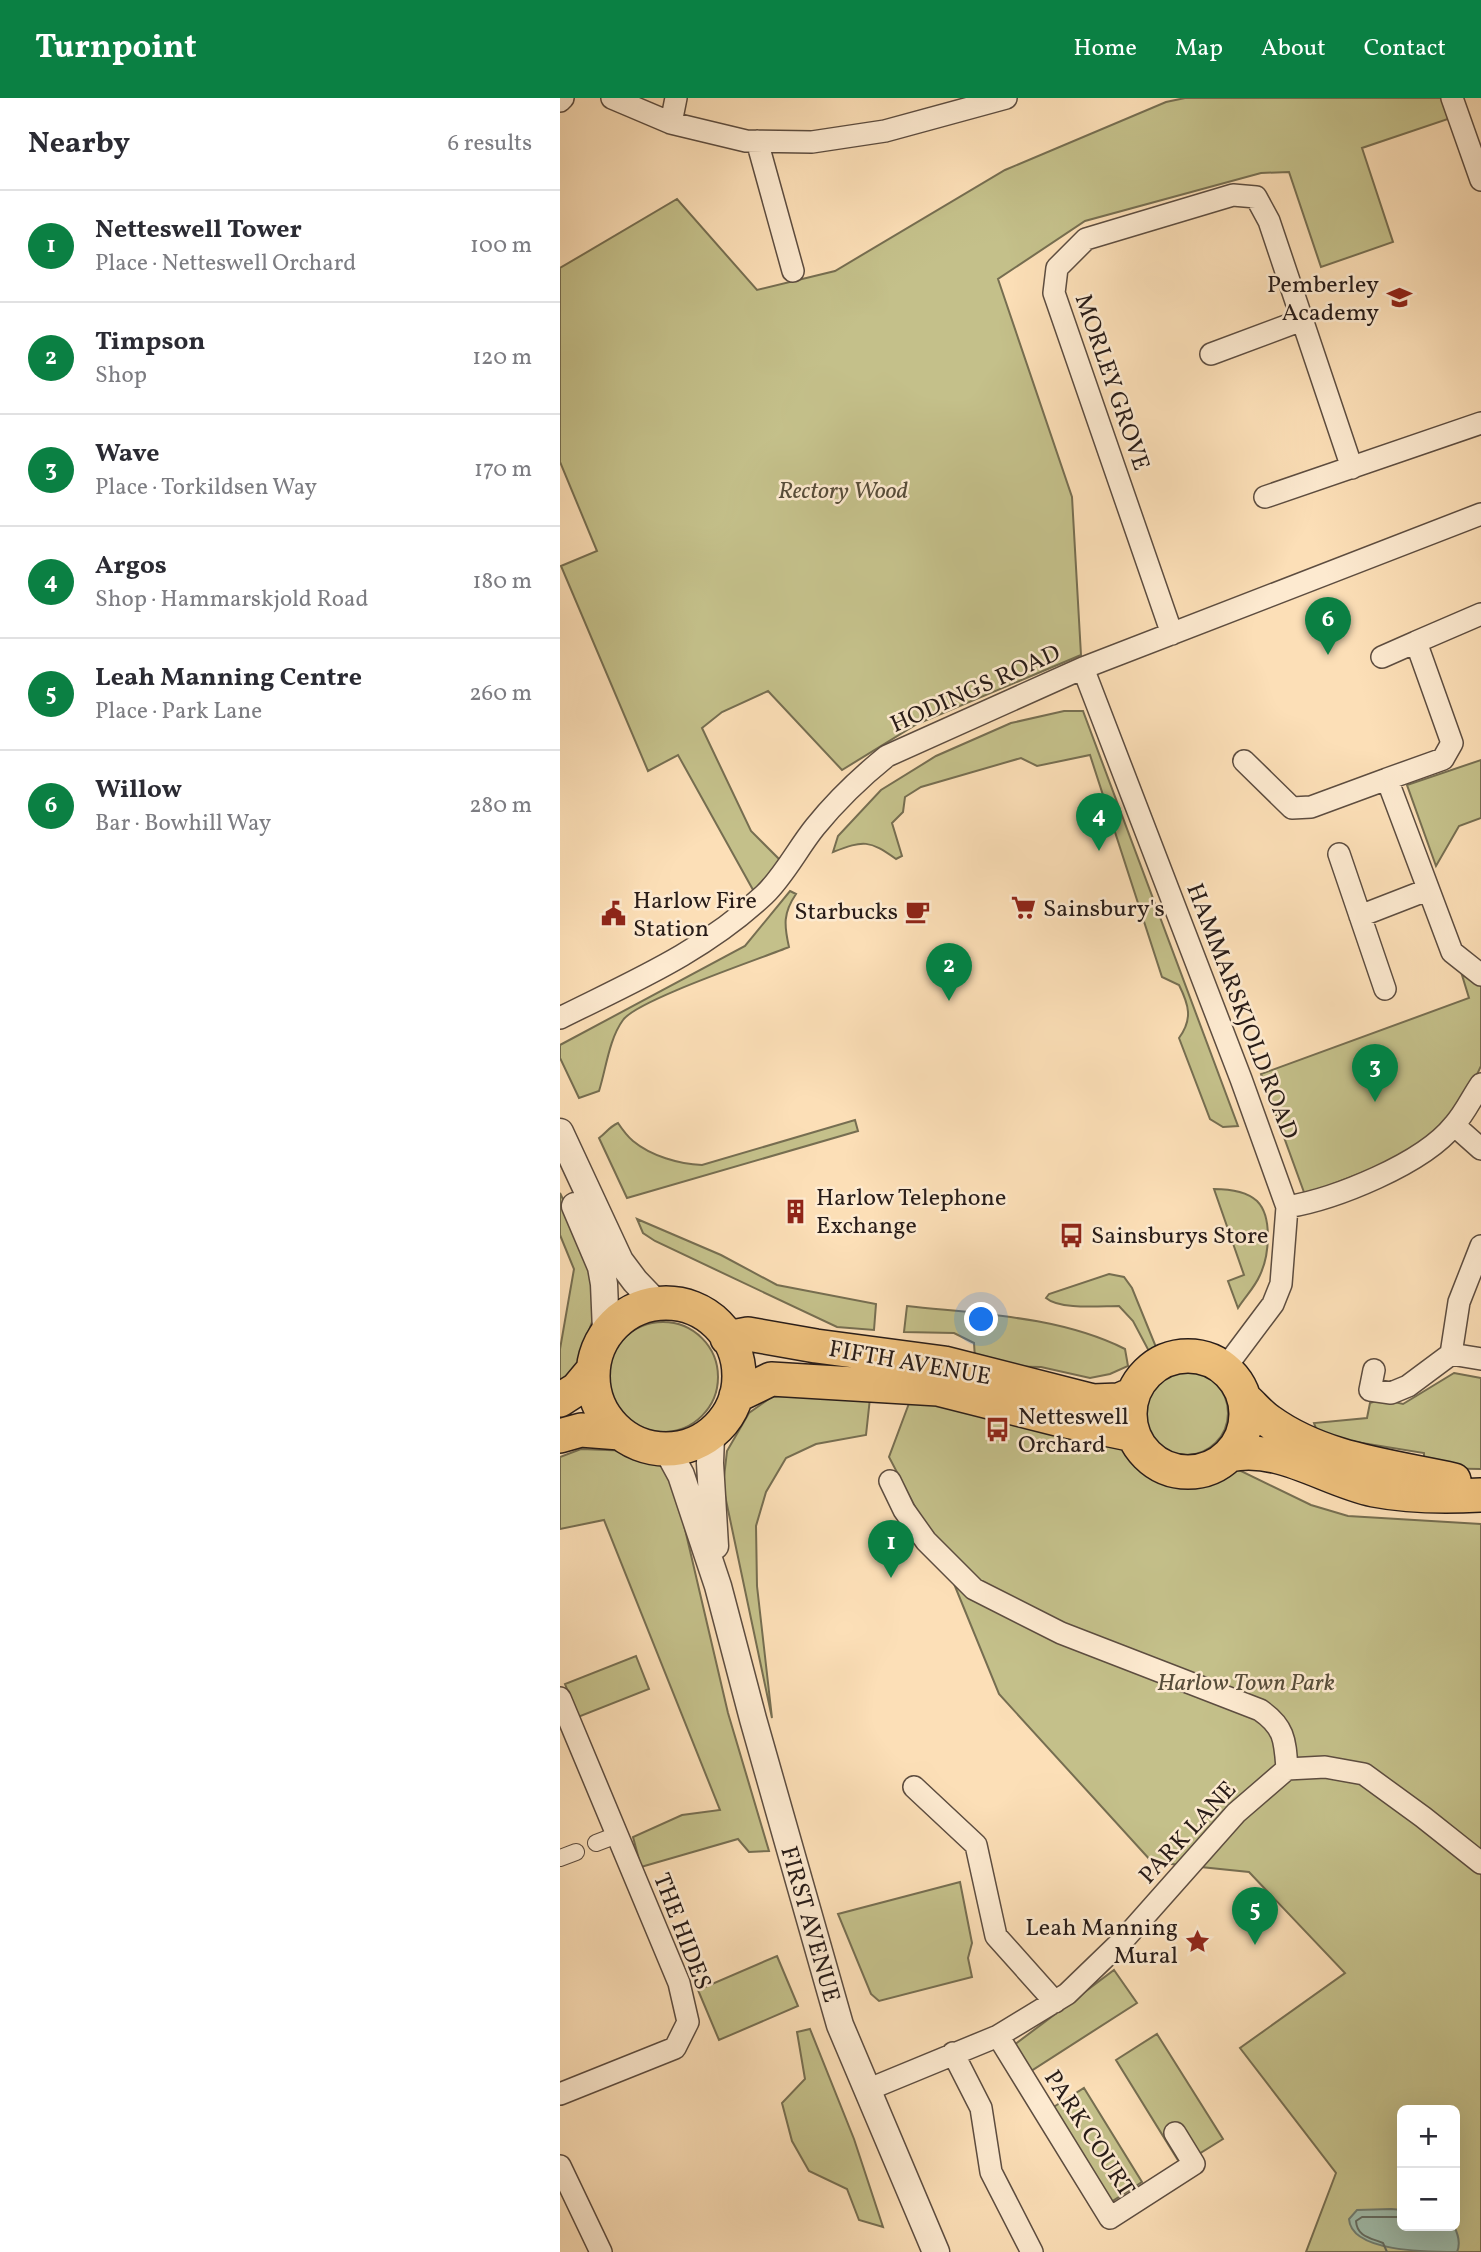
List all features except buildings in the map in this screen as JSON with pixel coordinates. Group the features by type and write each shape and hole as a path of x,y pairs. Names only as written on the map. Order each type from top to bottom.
{"main road":[{"path":"657,1304 682,1305 697,1310 716,1323 727,1338 737,1360 739,1381 729,1413 711,1436 694,1445 673,1450 635,1443 620,1433 606,1419 597,1401 592,1371 595,1356 606,1331 634,1310 657,1304"},
{"name":"FIFTH AVENUE","path":"727,1338 748,1334 944,1363 1093,1401 1119,1400 1133,1394"},
{"path":"1176,1356 1200,1356 1225,1368 1238,1382 1245,1399 1245,1429 1239,1443 1229,1455 1213,1467 1195,1472 1176,1471 1158,1464 1143,1451 1134,1435 1130,1421 1133,1394 1145,1375 1159,1363 1176,1356"},
{"path":"560,1400 577,1389 592,1371"},
{"name":"FIFTH AVENUE","path":"736,1396 771,1378 938,1389 1134,1435"},
{"path":"1245,1399 1269,1421 1321,1449 1378,1466 1481,1486"},
{"path":"560,1436 580,1430 620,1433"},
{"path":"1229,1455 1248,1451 1279,1457 1372,1489 1434,1498 1481,1495"}],"street":[{"path":"612,98 671,123 746,141 812,142 885,131 1006,98"},
{"path":"671,123 676,98"},
{"path":"1452,98 1479,169"},
{"path":"757,141 793,271"},
{"name":"MORLEY GROVE","path":"1172,634 1054,293 1057,268 1086,239 1233,195 1256,197 1269,220 1352,468"},
{"path":"1212,354 1302,320"},
{"path":"1265,497 1481,424"},
{"name":"HODINGS ROAD","path":"560,1018 691,952 723,931 767,893 817,825 864,774 887,756 1083,668 1481,514"},
{"path":"1382,657 1481,614"},
{"path":"1244,761 1292,808 1311,807 1443,758 1452,743 1416,642"},
{"name":"HAMMARSKJOLD ROAD","path":"1083,668 1241,1079 1286,1207 1281,1284 1267,1313 1225,1368"},
{"path":"1387,779 1452,952 1481,975"},
{"path":"1339,854 1385,989"},
{"path":"1360,916 1427,890"},
{"path":"1286,1207 1314,1202 1410,1162 1433,1146 1454,1125 1481,1084"},
{"path":"1454,1125 1481,1149"},
{"path":"560,1132 620,1261 657,1304"},
{"path":"560,1175 601,1267 606,1331"},
{"path":"1374,1370 1370,1390 1391,1393 1408,1386 1451,1354 1459,1302 1481,1246"},
{"path":"1451,1354 1481,1359"},
{"name":"FIRST AVENUE","path":"711,1436 710,1463 718,1586"},
{"name":"FIRST AVENUE","path":"654,1448 669,1453 681,1475 718,1586 840,2025 936,2252"},
{"path":"890,1481 904,1510 926,1541 974,1589 1061,1633 1260,1710 1274,1720 1285,1740 1287,1769 1325,1767 1364,1774 1481,1863"},
{"name":"THE HIDES","path":"560,1698 680,1983 688,2022 675,2048 560,2094"},
{"name":"PARK LANE","path":"867,2090 998,2035 1067,1994 1126,1937 1236,1813 1287,1769"},
{"path":"914,1787 976,1845 996,1936 1055,2001"},
{"path":"596,1843 617,1835"},
{"path":"560,1858 576,1852"},
{"name":"PARK COURT","path":"998,2035 1110,2218 1194,2164 1175,2133"},
{"path":"953,2053 981,2108 991,2172 1032,2252"},
{"path":"562,2175 601,2252"}],"green space":[{"name":"Rectory Wood","path":"1185,98 1442,98 1451,118 1362,148 1393,242 1321,267 1289,172 1261,173 1085,221 998,279 1072,497 1081,655 917,724 842,770 768,691 722,712 702,728 751,831 781,861 757,897 678,755 648,771 561,566 597,551 560,462 560,268 677,199 757,290 835,271 1005,170 1166,102"},
{"path":"1064,711 1083,711 1238,1126 1223,1127 1210,1119 1179,1038 1188,1018 1185,999 1179,985 1162,977 1090,755 1037,766 1021,758 921,787 905,797 903,812 892,823 902,856 896,859 879,848 866,844 852,845 833,852 838,836 881,790 936,756 1011,723"},
{"path":"1481,760 1481,818 1459,826 1436,866 1407,785"},
{"path":"790,891 796,894 786,919 789,947 674,991 633,1012 623,1020 614,1036 599,1091 579,1098 560,1058 560,1045 745,946"},
{"path":"1462,975 1481,984 1481,1066 1463,1104 1420,1150 1305,1195 1261,1074 1469,998"},
{"path":"855,1120 858,1131 627,1198 599,1138 618,1123 631,1139 648,1151 675,1161 702,1165"},
{"path":"1214,1189 1242,1193 1257,1201 1267,1226 1263,1267 1238,1308 1228,1281 1244,1275"},
{"path":"560,1193 591,1259 598,1305 577,1376 560,1395 560,1349 574,1269 560,1235"},
{"path":"637,1219 721,1255 777,1285 876,1304 874,1330 837,1327 655,1241 643,1233"},
{"path":"1109,1274 1124,1277 1132,1288 1158,1352 1151,1355 1133,1321 1119,1306 1070,1306 1046,1298 1049,1294"},
{"path":"907,1306 990,1314 1073,1329 1125,1349 1128,1366 1110,1374 1090,1378 1041,1367 988,1366 975,1359 974,1343 954,1333 904,1332"},
{"path":"663,1322 684,1326 702,1338 714,1356 718,1377 714,1398 702,1416 684,1428 663,1432 642,1428 624,1416 612,1398 608,1377 612,1356 624,1338 642,1326"},
{"path":"1178,1371 1194,1371 1210,1378 1221,1389 1228,1405 1225,1429 1216,1443 1194,1455 1178,1455 1162,1448 1151,1437 1144,1421 1144,1405 1151,1389 1162,1378"},
{"path":"1454,1373 1481,1378 1481,1469 1424,1468 1424,1453 1319,1436 1314,1423 1367,1418 1370,1403 1381,1399 1403,1404"},
{"path":"773,1396 870,1398 866,1435 816,1444 786,1458 766,1492 756,1526 757,1586 772,1718 723,1486 727,1451 749,1413"},
{"name":"Harlow Town Park","path":"911,1398 1134,1435 1146,1456 1151,1457 1158,1478 1180,1486 1198,1485 1237,1469 1311,1505 1348,1516 1481,1524 1481,2252 1306,2252 1336,2173 1240,2048 1345,1973 1249,1872 1152,1862 999,1694 950,1574 889,1457"},
{"path":"581,1449 633,1451 658,1462 673,1478 728,1713 769,1851 749,1852 738,1839 641,1867 633,1837 682,1815 720,1810 604,1520 560,1529 560,1457"},
{"path":"636,1656 649,1689 578,1717 565,1684"},
{"path":"960,1882 972,1943 968,1958 972,1977 879,2001 871,1994 838,1914"},
{"path":"777,1956 798,2006 719,2040 698,1990"},
{"path":"1114,1970 1137,2003 1031,2071 1014,2045"},
{"path":"810,2029 854,2139 883,2227 859,2220 847,2189 809,2171 792,2141 782,2103 805,2079 797,2032"},
{"path":"1157,2034 1223,2139 1181,2165 1116,2060"},
{"path":"1084,2088 1142,2182 1111,2202 1052,2108"}],"water":[{"path":"1357,2210 1397,2210 1397,2231 1456,2231 1459,2245 1457,2252 1410,2250 1376,2244 1362,2238 1353,2230 1349,2219"}],"place":[{"name":"Pemberley Academy","path":"1399,298"},
{"name":"Willow","path":"1328,655"},
{"name":"Argos","path":"1099,851"},
{"name":"Sainsbury's","path":"1023,908"},
{"name":"Starbucks","path":"918,911"},
{"name":"Harlow Fire Station","path":"613,914"},
{"name":"Timpson","path":"949,1001"},
{"name":"Wave","path":"1375,1102"},
{"name":"Harlow Telephone Exchange","path":"796,1211"},
{"name":"Sainsburys Store","path":"1071,1235"},
{"name":"Netteswell Orchard","path":"998,1430"},
{"name":"Netteswell Tower","path":"891,1578"},
{"name":"Leah Manning Mural","path":"1198,1941"},
{"name":"Leah Manning Centre","path":"1255,1945"}]}
